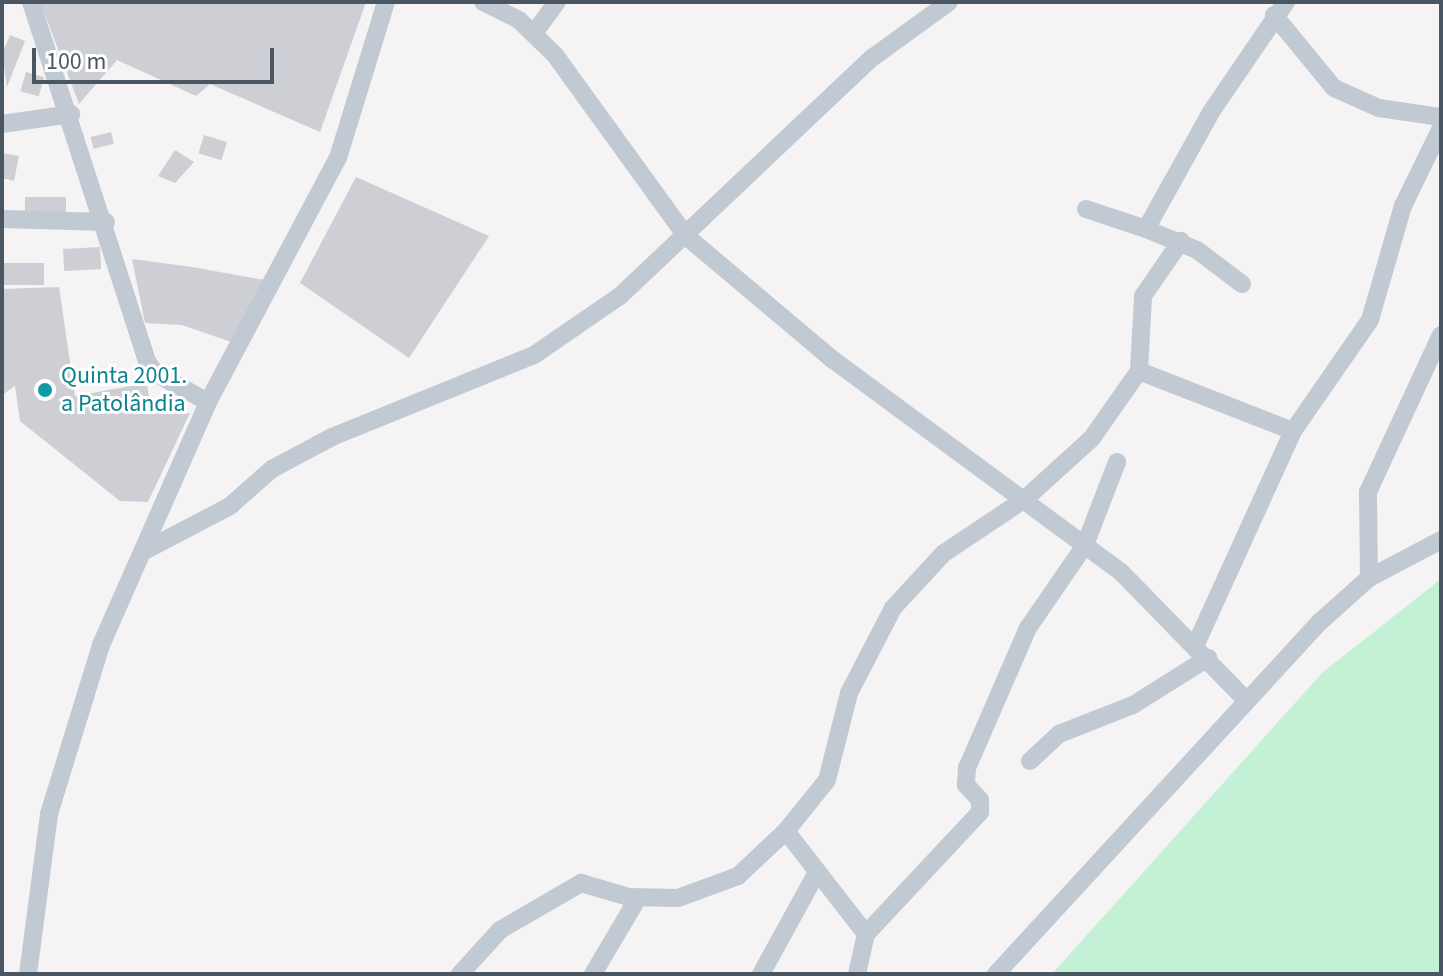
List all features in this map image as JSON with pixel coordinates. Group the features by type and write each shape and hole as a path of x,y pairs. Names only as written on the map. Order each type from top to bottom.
{"street":[{"path":"31,2 106,222 147,361 155,373 208,402"},
{"path":"28,974 49,814 71,730 208,402 338,158 386,2"},
{"path":"483,2 535,32 686,236 832,359 1085,545 1202,651 1246,700"},
{"path":"535,32 557,2"},
{"path":"146,550 230,506 272,469 332,437 534,355 620,296 872,58 949,2"},
{"path":"1146,229 1280,8 1334,88 1379,108 1441,117"},
{"path":"2,124 71,114"},
{"path":"1030,761 1059,734 1133,705 1202,651 1293,431 1370,320 1403,206 1441,128"},
{"path":"1086,209 1181,241 1242,284"},
{"path":"2,219 106,222"},
{"path":"460,974 500,930 581,883 638,898 709,890 738,876 786,831 827,780 849,693 893,608 944,553 1025,499 1092,438 1139,371 1143,296 1181,241"},
{"path":"1369,578 1368,492 1441,335"},
{"path":"1139,371 1293,431"},
{"path":"857,974 866,934 980,812 980,800 966,785 967,768 1028,628 1085,545 1117,462"},
{"path":"996,974 1246,700 1369,578 1441,540"},
{"path":"786,831 816,874 866,934"},
{"path":"761,974 816,874"},
{"path":"593,974 638,898"}],"green space":[{"path":"1441,579 1441,974 1052,974 1322,673"}],"building":[{"path":"40,2 366,2 320,132 210,84 196,96 117,60 79,104"},
{"path":"10,35 25,41 7,87 2,54"},
{"path":"26,72 44,77 39,96 20,91"},
{"path":"111,132 114,144 94,149 91,137"},
{"path":"204,135 227,142 221,160 198,153"},
{"path":"175,150 194,162 175,183 158,176"},
{"path":"2,153 19,156 14,181 2,178"},
{"path":"356,177 489,236 409,358 300,283"},
{"path":"25,197 66,197 66,217 25,217"},
{"path":"100,247 101,269 64,271 63,249"},
{"path":"132,259 265,280 234,343 182,325 145,323"},
{"path":"2,263 44,263 44,285 2,285"},
{"name":"Quinta 2001. a Patolândia","path":"59,287 75,396 147,383 151,413 190,413 148,502 120,501 20,421 15,386 2,395 2,289"}],"place":[{"name":"Quinta 2001. a Patolândia","path":"45,390"}]}
